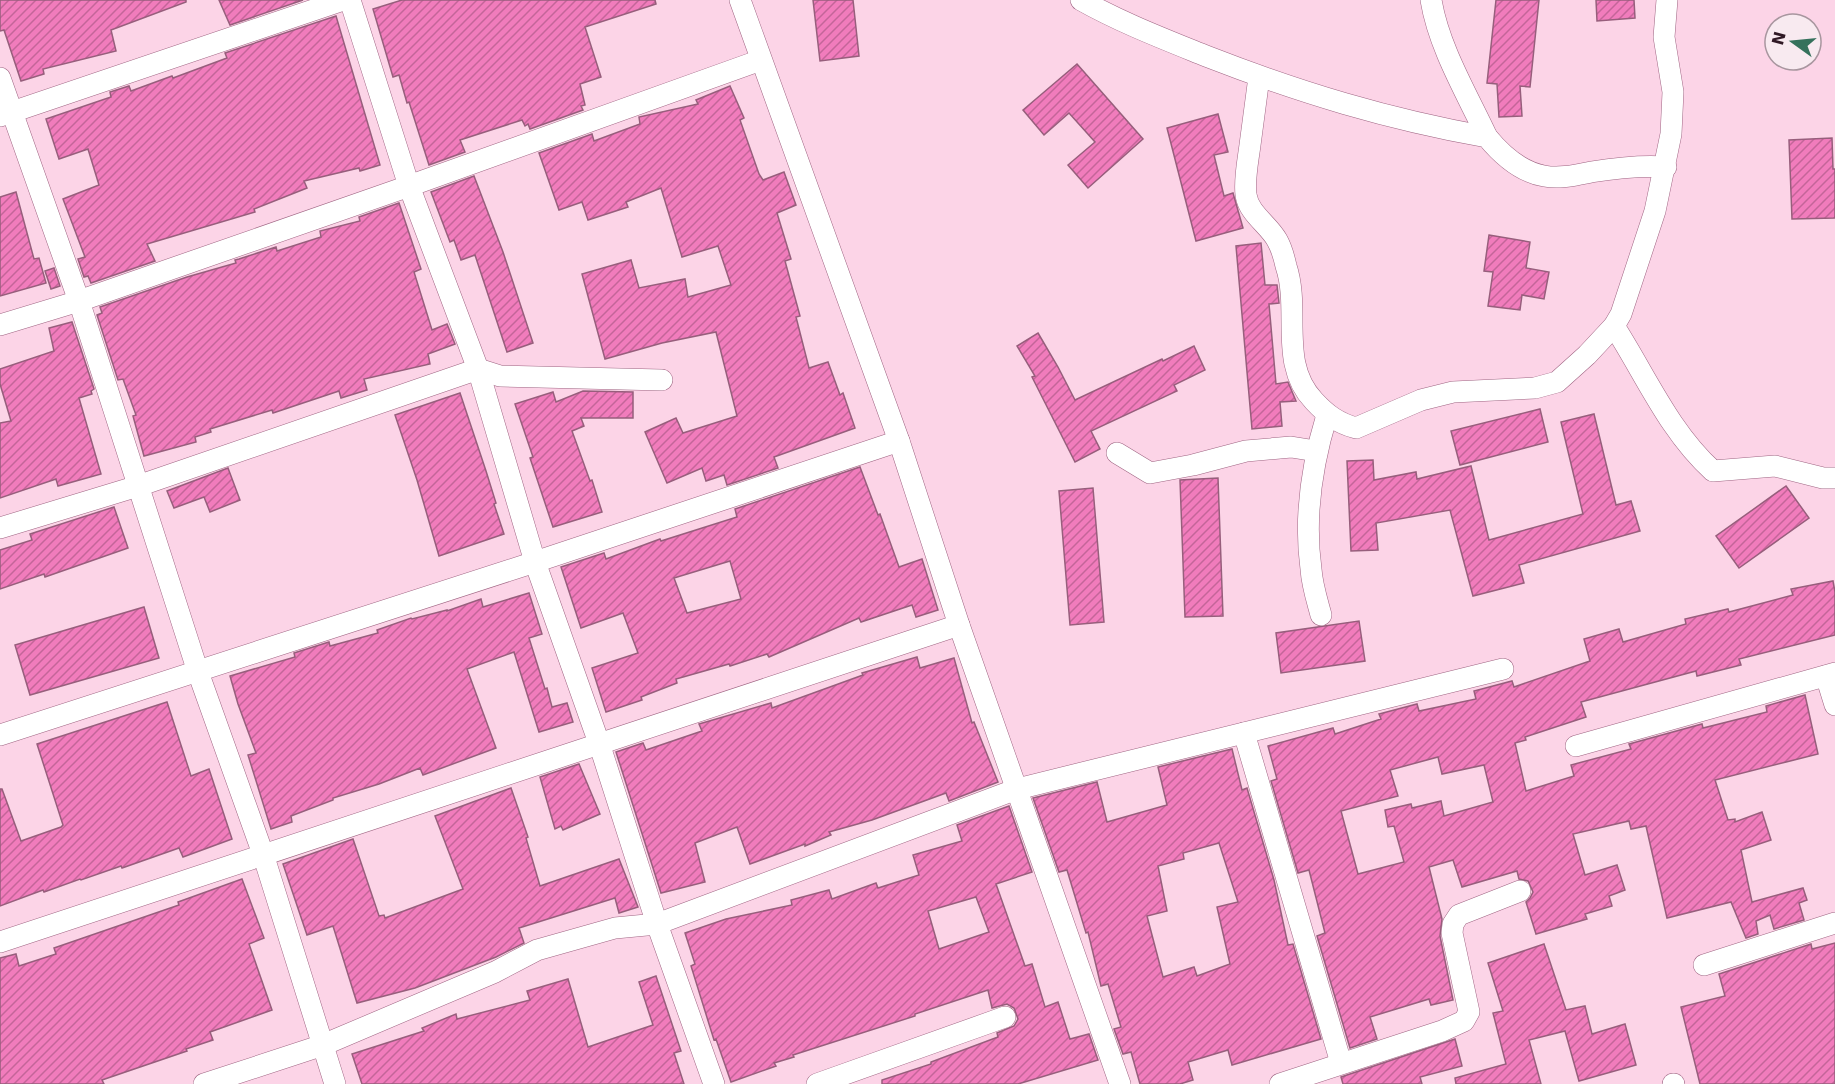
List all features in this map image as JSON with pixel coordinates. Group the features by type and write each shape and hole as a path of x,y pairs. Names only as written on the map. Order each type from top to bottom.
{"street":[{"path":"6,114 342,0"},
{"path":"350,0 409,186 478,369 535,562 599,743 657,924 714,1084"},
{"path":"740,0 899,441 959,625 1119,1084"},
{"path":"1081,0 1168,41 1259,76 1367,112 1487,137"},
{"path":"1431,0 1447,51 1487,137 1500,153 1518,165 1544,177 1572,176 1637,166 1665,167"},
{"path":"1259,76 1246,173 1246,196 1251,210 1277,240 1287,268 1291,293 1294,369 1306,392 1326,415 1342,424 1356,428 1420,399 1453,392 1535,388 1557,382 1614,326 1625,304 1655,211 1665,167 1674,110 1664,37 1667,0"},
{"path":"0,325 79,301 761,60"},
{"path":"0,78 6,114 79,301 198,672 263,854 335,1084"},
{"path":"1614,326 1660,406 1694,454 1713,471 1775,466 1822,478 1835,478"},
{"path":"0,528 138,486 478,369 500,376 662,380"},
{"path":"1321,615 1311,571 1308,527 1316,451 1326,415"},
{"path":"0,735 535,562 899,441"},
{"path":"1117,453 1150,473 1193,465 1246,451 1291,447 1316,451"},
{"path":"0,942 959,625"},
{"path":"204,1084 323,1045 495,972 537,950 615,928 657,924 1017,789 1503,669"},
{"path":"1576,746 1831,674 1835,705"},
{"path":"1244,733 1341,1063"},
{"path":"1280,1084 1442,1031 1464,1021 1469,1012 1452,933 1453,924 1459,915 1520,891"},
{"path":"1704,965 1835,924"},
{"path":"817,1084 1005,1017"}],"building":[{"path":"0,0 186,0 186,2 111,30 116,51 43,69 44,74 21,81 4,30 0,31"},
{"path":"219,0 303,0 230,25"},
{"path":"402,0 655,0 656,4 585,27 601,77 580,84 585,105 581,106 583,110 530,129 528,124 525,126 522,120 460,140 465,152 429,165 399,75 393,77 373,9"},
{"path":"813,0 853,0 859,56 820,61"},
{"path":"1496,0 1539,0 1530,87 1520,86 1522,116 1499,117 1497,84 1487,83"},
{"path":"1596,0 1634,0 1635,18 1597,21"},
{"path":"336,16 380,165 304,181 307,188 254,209 255,212 147,244 155,261 91,283 88,276 84,277 78,259 85,257 63,199 99,185 88,149 59,159 46,119 111,97 110,92 129,86 131,91 172,76 173,78 227,58 225,53"},
{"path":"1077,64 1143,139 1088,188 1068,165 1095,142 1069,113 1044,135 1023,110"},
{"path":"730,86 744,118 740,120 759,174 763,180 784,172 796,205 777,213 791,259 785,261 800,316 796,317 809,368 828,362 840,395 843,393 855,428 774,457 778,468 727,485 724,475 706,481 702,468 667,483 645,432 676,418 683,433 737,416 716,332 662,343 605,359 582,274 631,260 639,288 685,279 688,297 731,285 718,246 682,257 661,188 626,202 628,207 588,220 582,202 559,210 539,153 592,134 594,141 640,124 639,117 698,104 696,100"},
{"path":"1218,114 1228,152 1214,155 1224,196 1233,193 1243,228 1196,241 1167,128"},
{"path":"1832,138 1833,169 1835,169 1835,218 1792,219 1789,140"},
{"path":"474,176 503,252 533,343 507,352 475,255 461,260 454,240 450,242 431,192"},
{"path":"16,192 34,259 39,258 46,283 0,296 0,197"},
{"path":"399,203 421,269 414,272 432,330 447,324 455,344 428,354 430,364 364,379 367,390 341,398 339,391 273,413 272,410 210,429 211,432 195,437 196,442 144,456 133,416 136,415 123,379 118,380 97,315 102,313 100,307 236,263 235,260 276,247 277,251 321,237 320,231 360,221 359,217"},
{"path":"1489,235 1530,242 1526,268 1549,272 1544,299 1522,295 1520,310 1488,306 1493,272 1484,271"},
{"path":"1261,243 1265,285 1277,285 1279,303 1269,304 1276,384 1288,382 1296,401 1280,402 1282,426 1252,429 1236,246"},
{"path":"54,268 60,286 51,289 45,271"},
{"path":"72,322 94,389 91,391 92,394 79,398 101,474 58,486 56,479 0,498 0,423 11,421 0,384 0,369 54,351 49,328"},
{"path":"1038,333 1075,400 1194,346 1205,370 1174,385 1177,391 1091,431 1100,449 1075,462 1032,377 1035,376 1017,346"},
{"path":"583,391 633,392 633,418 581,418 584,426 572,431 602,512 553,527 515,404 553,392 556,402"},
{"path":"460,393 504,534 439,556 395,415"},
{"path":"1540,409 1548,442 1460,465 1451,431"},
{"path":"1594,414 1616,505 1631,501 1640,531 1519,565 1524,583 1473,596 1450,510 1376,523 1378,550 1351,551 1347,461 1373,460 1374,480 1416,472 1417,479 1471,466 1489,540 1583,514 1561,422"},
{"path":"860,467 899,567 922,559 938,610 916,617 912,605 861,622 859,618 769,657 767,654 676,679 677,683 641,697 642,700 606,712 592,668 638,653 623,613 581,628 561,567 604,553 606,559 660,539 661,541 737,517 735,509","holes":["730,561 741,599 687,613 674,578"]},
{"path":"228,468 240,500 210,512 204,497 174,508 167,491"},
{"path":"1218,478 1223,616 1185,617 1180,480"},
{"path":"1786,486 1809,518 1739,568 1716,536"},
{"path":"1093,488 1104,622 1070,625 1059,491"},
{"path":"114,507 128,548 45,577 44,574 0,589 0,550 32,540 30,534"},
{"path":"1833,581 1835,635 1739,659 1741,665 1697,676 1696,671 1581,702 1586,717 1525,737 1526,740 1515,743 1526,791 1574,776 1571,765 1631,749 1629,744 1702,724 1703,728 1767,712 1766,706 1805,695 1818,754 1715,780 1728,820 1735,819 1735,822 1762,812 1771,840 1741,850 1752,902 1803,888 1807,900 1799,903 1804,920 1774,929 1770,915 1756,921 1758,934 1746,938 1731,902 1667,918 1646,826 1631,829 1629,821 1573,834 1585,875 1617,865 1625,890 1609,896 1612,906 1585,914 1587,919 1536,934 1526,902 1533,892 1528,881 1519,879 1517,871 1462,887 1453,860 1429,867 1442,919 1440,936 1453,1000 1431,1005 1429,999 1370,1017 1377,1039 1350,1048 1317,936 1325,933 1309,870 1298,873 1271,781 1277,779 1268,746 1333,728 1335,734 1381,719 1379,714 1417,704 1419,711 1476,699 1474,691 1512,681 1514,687 1590,661 1584,639 1619,629 1623,642 1686,624 1685,619 1728,609 1729,612 1793,595 1791,589","holes":["1438,757 1442,774 1484,765 1493,802 1444,816 1441,801 1412,808 1411,804 1385,810 1388,827 1394,826 1404,862 1358,874 1341,811 1398,796 1390,770"]},
{"path":"529,593 542,634 529,638 545,689 547,688 552,707 567,703 573,722 539,732 514,652 467,669 496,748 423,775 420,768 333,798 333,800 291,816 292,822 271,829 248,755 256,753 230,676 295,657 294,653 329,642 330,646 378,633 377,630 411,618 447,611 481,599 483,607"},
{"path":"144,607 159,658 30,695 15,645"},
{"path":"1359,621 1365,661 1281,673 1276,633"},
{"path":"917,657 920,668 954,658 972,723 974,722 998,782 949,801 946,793 872,820 829,832 831,835 805,846 805,844 750,864 737,827 695,843 705,882 661,893 616,752 643,743 646,750 702,731 699,724 771,703 772,708 863,675 862,673"},
{"path":"167,702 191,776 209,769 232,839 183,857 179,848 122,868 121,866 44,892 43,890 0,906 0,789 2,789 21,841 61,827 63,825 37,744"},
{"path":"1232,749 1242,790 1247,788 1274,880 1288,945 1293,944 1321,1039 1232,1065 1228,1050 1188,1062 1193,1080 1180,1084 1140,1084 1131,1052 1123,1054 1114,1029 1121,1027 1108,984 1101,986 1088,932 1086,933 1067,870 1059,872 1033,798 1097,782 1107,822 1167,805 1158,767","holes":["1219,843 1238,902 1217,907 1230,964 1197,976 1194,967 1163,977 1147,916 1167,911 1158,866 1184,859 1183,853"]},
{"path":"579,764 600,814 563,830 561,826 555,829 540,777"},
{"path":"511,788 528,837 526,838 540,886 619,859 638,907 619,913 615,898 519,928 524,943 496,957 415,988 357,1003 333,926 307,935 283,864 353,839 379,916 384,915 385,918 463,889 435,816"},
{"path":"1009,806 1032,872 996,884 1025,966 1032,964 1045,1007 1058,1002 1070,1039 1089,1034 1098,1060 1018,1084 882,1084 882,1080 931,1064 931,1062 998,1037 997,1033 1014,1026 1018,1019 1014,1008 1007,1004 992,1008 988,990 793,1055 794,1057 774,1063 776,1066 731,1082 716,1039 714,1040 691,966 695,964 685,933 726,919 792,905 791,900 829,890 832,899 876,883 878,888 919,875 913,855 962,841 957,825","holes":["976,897 989,932 939,949 928,911"]},
{"path":"242,879 264,938 249,944 272,1010 210,1032 213,1040 102,1080 104,1084 0,1084 0,958 16,954 19,966 56,954 54,948 179,905 178,902"},
{"path":"1835,943 1835,1084 1700,1084 1681,1007 1725,996 1719,974 1811,944 1812,949"},
{"path":"1544,944 1566,1010 1585,1006 1592,1034 1625,1024 1636,1065 1579,1081 1565,1031 1529,1040 1541,1084 1456,1084 1455,1078 1506,1064 1493,1013 1503,1011 1488,963"},
{"path":"656,976 681,1051 674,1053 684,1084 362,1084 352,1054 424,1031 422,1028 456,1014 457,1019 530,1000 527,991 568,979 588,1047 653,1025 639,982"},
{"path":"1455,1039 1462,1066 1420,1077 1422,1084 1343,1084 1341,1077"}]}
